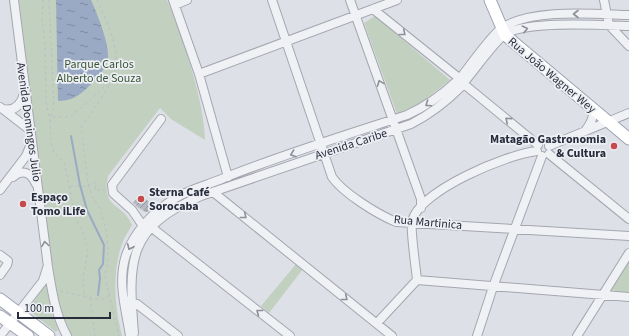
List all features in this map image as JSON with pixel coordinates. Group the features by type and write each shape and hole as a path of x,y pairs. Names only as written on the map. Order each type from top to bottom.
{"main road":[{"name":"Rua João Wagner Wey","path":"490,0 503,32 629,139"},
{"path":"0,299 49,336"},
{"path":"0,316 28,336"}],"street":[{"name":"Avenida Domingos Julio","path":"14,0 24,93 32,139 48,268 60,323 67,336"},
{"path":"187,0 174,2 200,74 228,176 232,179 231,185"},
{"name":"Rua Martinica","path":"272,0 332,177 337,185 385,218 396,222 629,236"},
{"path":"350,0 421,199 421,208"},
{"path":"200,74 397,0"},
{"path":"595,14 604,0"},
{"path":"604,0 609,25 629,46"},
{"path":"373,9 629,219"},
{"name":"Avenida Caribe","path":"147,226 178,205 231,185 397,129 429,115 446,102 503,32 527,18 567,14 629,15"},
{"path":"503,32 530,27 567,24 629,26"},
{"name":"Avenida Caribe","path":"130,336 127,301 133,258 143,238 150,218 174,198 228,176 394,120 424,107 462,81"},
{"path":"2,108 11,110 18,106 24,93"},
{"path":"2,108 30,130"},
{"path":"585,132 592,120 592,108"},
{"path":"376,323 416,280 412,222 421,208 450,185 480,169 543,150 629,113"},
{"path":"161,119 112,185 113,193 147,226 290,336"},
{"path":"1,188 29,152 32,139"},
{"path":"477,336 492,287 515,229 543,150"},
{"path":"1,188 14,175 22,172 31,175 38,190"},
{"path":"219,180 217,190 232,207 392,336"},
{"path":"132,210 150,218"},
{"path":"577,336 629,253"},
{"path":"0,254 8,261 0,275"},
{"path":"0,336 43,281 48,268"},
{"path":"416,280 629,297"},
{"path":"127,301 178,336"},
{"name":"Avenida Caribe","path":"127,301 134,336"}],"path":[{"path":"43,0 42,19 45,43 46,101 54,153 64,162 76,219 83,232 88,251 83,278 84,296"},
{"path":"49,0 54,106 53,117 50,123"},
{"path":"97,0 112,37 116,51 116,64 111,80 81,127 88,184 92,196 100,209 107,233 108,260 105,276 119,336"},
{"path":"53,117 70,117 111,80"},
{"path":"69,186 85,186 95,182 96,191 104,189 106,193 113,193"},
{"path":"52,289 102,300 109,295"},
{"path":"90,297 95,336"}],"green space":[{"name":"Parque Carlos Alberto de Souza","path":"19,0 167,0 192,69 201,106 205,140 171,119 160,108 108,176 107,187 110,200 123,212 132,225 122,244 116,268 116,303 122,336 72,336 60,308 51,262"},
{"path":"375,16 450,80 414,108 397,114 364,23"},
{"path":"629,261 629,294 609,292"},
{"path":"296,264 303,269 269,313 261,306"},
{"path":"45,285 47,285 51,311 58,330 56,332 28,310"}],"water":[{"path":"56,0 91,0 105,36 108,51 106,65 101,74 78,95 63,101 58,101"}],"building":[{"name":"Sterna Café Sorocaba","path":"140,195 152,204 144,210 133,203"}],"waterway":[{"path":"71,136 80,185 87,210 104,245 103,264 99,270 100,278 98,295"}],"place":[{"name":"Matagão Gastronomia & Cultura","path":"614,146"},
{"name":"Sterna Café Sorocaba","path":"141,199"},
{"name":"Espaço Tomo iLife","path":"23,204"}]}
